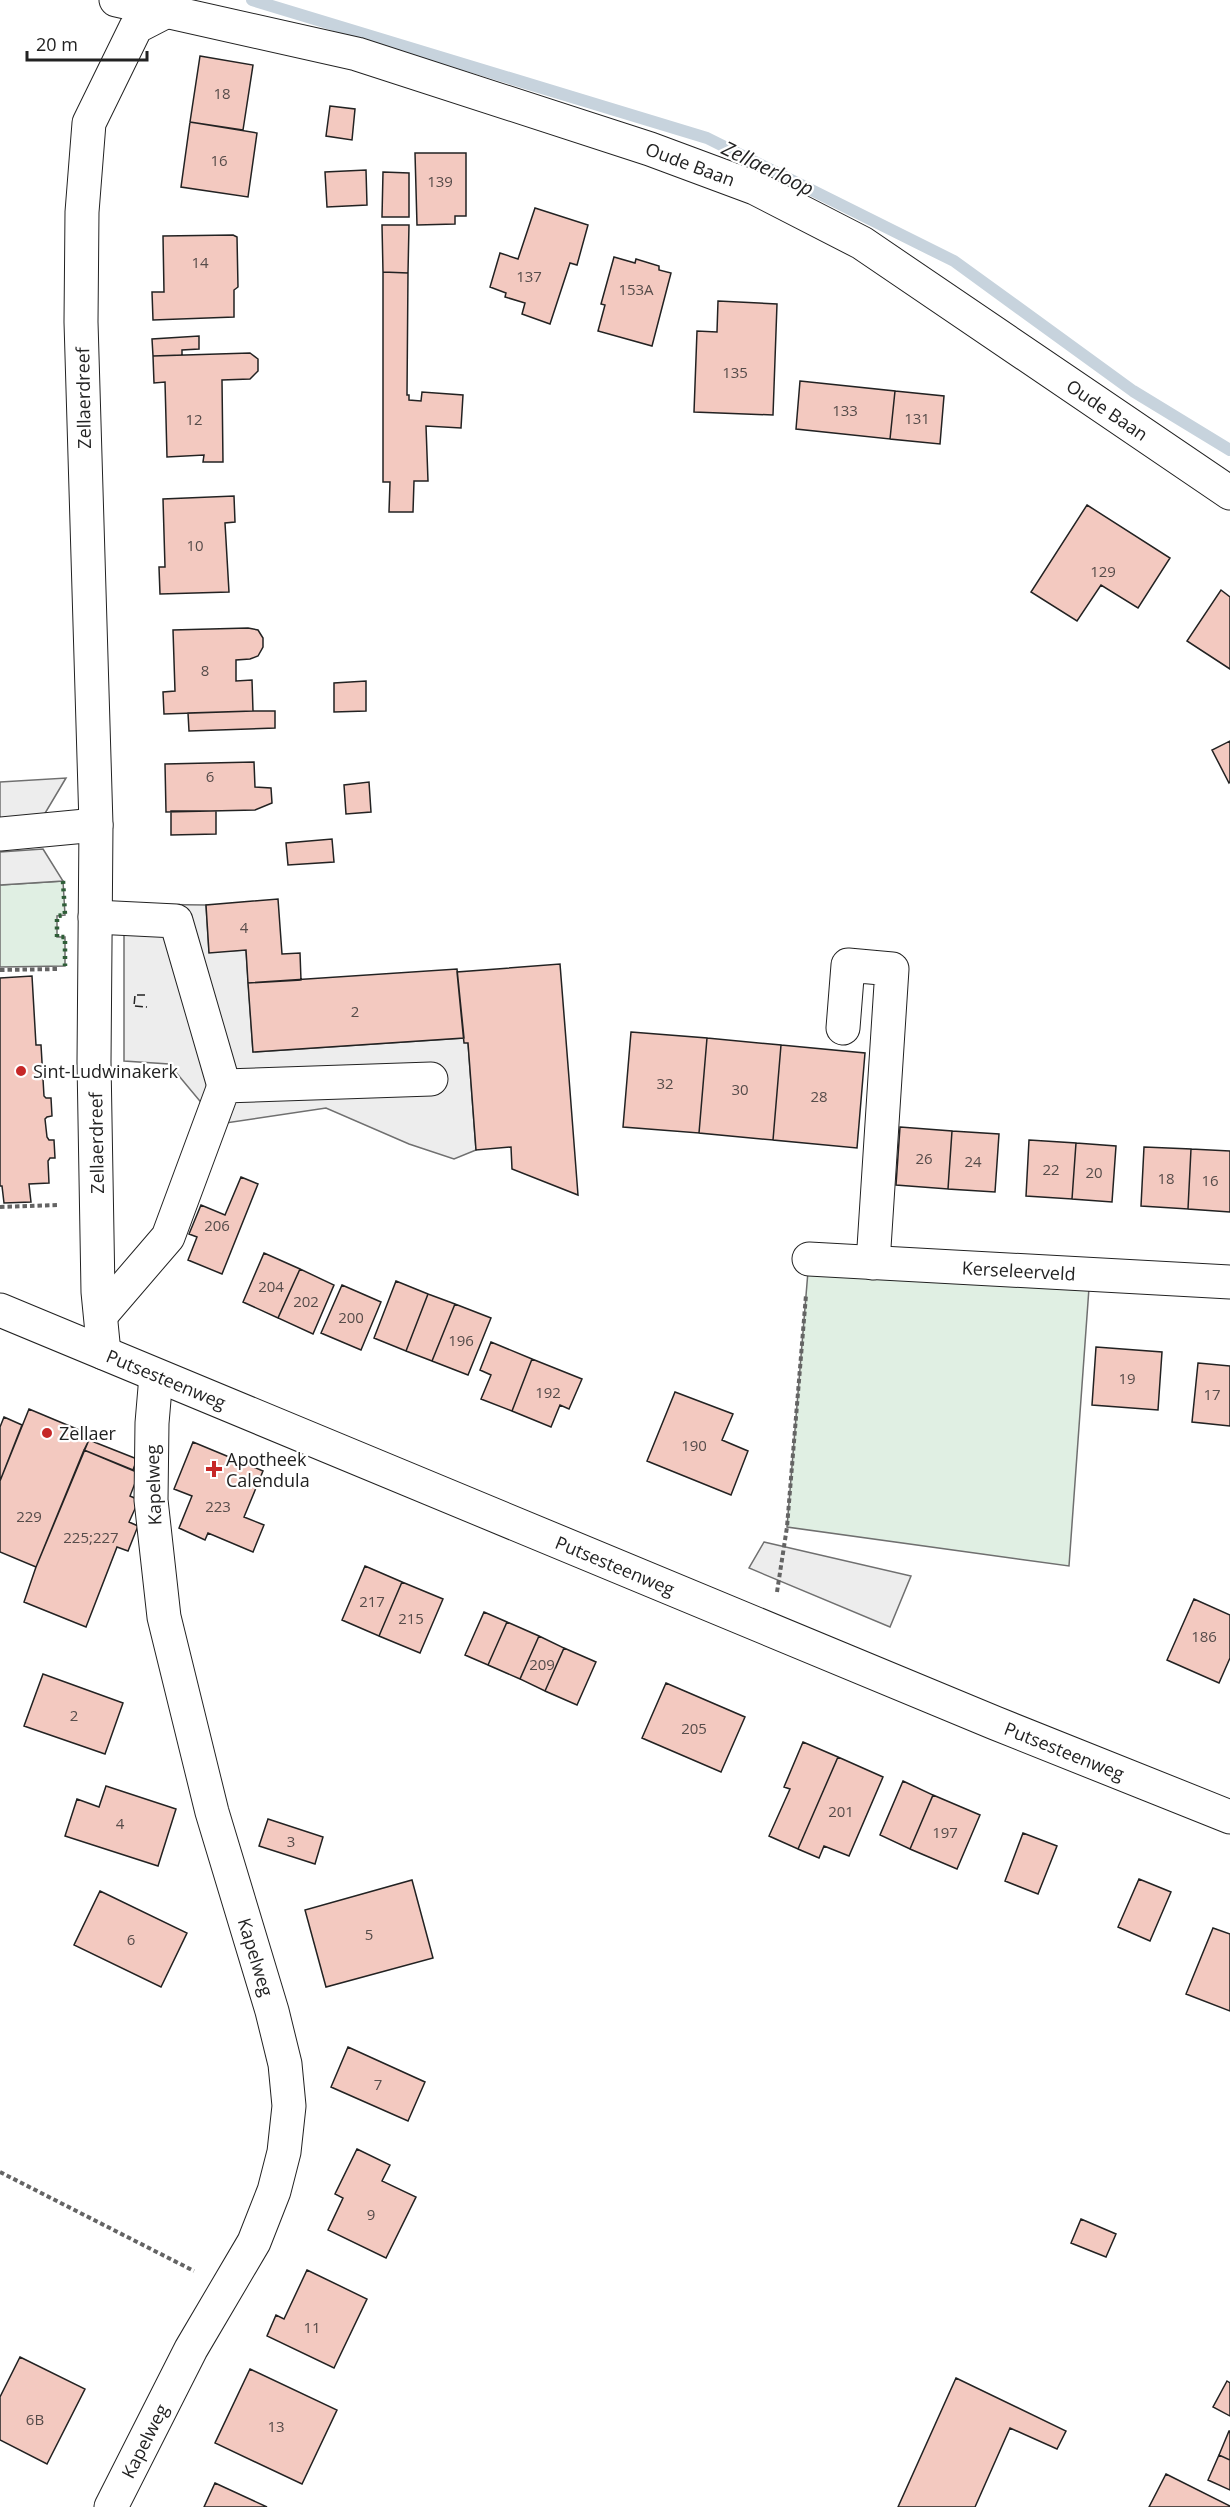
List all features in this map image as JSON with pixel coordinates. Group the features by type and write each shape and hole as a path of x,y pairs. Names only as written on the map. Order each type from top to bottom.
{"street":[{"name":"Oude Baan","path":"116,0 166,6 357,54 650,149 755,188 862,243 1230,494"},
{"name":"Zellaerdreef","path":"104,1353 100,1315 97,1205 96,825 81,322 82,212 88,123 136,27 166,6"},
{"path":"0,834 96,825"},
{"path":"95,917 176,921 224,1086 168,1237 100,1315"},
{"path":"843,1028 848,965 892,969 873,1263"},
{"path":"224,1086 431,1079"},
{"name":"Kerseleerveld","path":"809,1259 1230,1282"},
{"name":"Putsesteenweg","path":"0,1310 771,1630 1230,1817"},
{"name":"Kapelweg","path":"111,2507 191,2349 254,2242 274,2192 284,2152 289,2106 285,2064 272,2011 212,1812 164,1617 150,1500 156,1376"}],"path":[{"path":"0,970 95,969"},
{"path":"0,1207 97,1205"},
{"path":"771,1630 787,1527 809,1259"},
{"path":"0,2172 227,2288"}],"green space":[{"path":"63,881 65,915 57,916 57,937 65,937 65,966 0,967 0,885"},
{"path":"809,1259 1090,1274 1069,1566 787,1527"}],"shaded area":[{"path":"66,778 44,815 0,818 0,782"},
{"path":"43,849 63,881 0,885 0,852"},
{"path":"124,904 206,905 209,952 246,950 253,1052 464,1038 468,1043 476,1150 454,1159 409,1144 326,1108 219,1124 169,1064 124,1061"},
{"path":"764,1542 911,1576 890,1627 749,1568"}],"building":[{"path":"200,56 253,65 243,130 190,122"},
{"path":"330,106 355,109 352,140 326,136"},
{"path":"190,122 257,133 248,197 181,187"},
{"path":"415,153 466,153 466,216 455,216 455,224 417,225"},
{"path":"366,170 367,205 327,207 325,172"},
{"path":"383,172 409,173 409,217 382,217"},
{"path":"535,208 588,225 577,265 570,263 550,324 522,314 525,303 505,297 506,293 490,287 500,253 518,259"},
{"path":"382,225 409,225 408,273 383,272"},
{"path":"233,235 237,237 238,287 234,290 234,317 153,320 152,292 164,292 163,236"},
{"path":"614,257 635,263 636,259 659,266 659,270 671,273 652,346 598,331 605,305 601,304"},
{"path":"383,272 408,273 407,395 409,395 409,400 421,401 422,392 463,395 461,428 426,426 428,481 414,481 413,512 389,512 390,482 383,482"},
{"path":"718,301 777,304 773,415 694,412 697,331 717,332"},
{"path":"199,336 199,349 182,350 182,355 153,356 152,339"},
{"path":"250,353 258,359 258,371 250,379 222,380 223,462 203,462 204,455 167,457 165,382 154,383 153,356"},
{"path":"800,381 895,391 890,439 796,429"},
{"path":"895,391 944,396 940,444 890,439"},
{"path":"234,496 235,522 225,523 229,592 160,594 159,567 165,567 163,499"},
{"path":"1087,505 1170,558 1138,608 1101,585 1077,621 1031,592"},
{"path":"1221,590 1230,597 1230,669 1187,641"},
{"path":"248,628 258,630 263,638 263,647 258,656 236,660 236,681 252,680 253,711 164,714 163,692 175,691 173,630"},
{"path":"366,681 366,711 334,712 334,683"},
{"path":"275,711 275,728 189,731 188,713"},
{"path":"1230,741 1230,782 1229,783 1212,750"},
{"path":"254,762 255,787 271,788 272,803 255,810 166,812 165,764"},
{"path":"369,782 371,812 346,814 344,785"},
{"path":"171,811 216,811 216,834 171,835"},
{"path":"332,839 334,862 288,865 286,843"},
{"path":"278,899 282,954 300,953 301,980 248,983 246,950 209,953 206,905"},
{"path":"560,964 578,1195 512,1169 511,1147 476,1150 468,1043 464,1043 457,972"},
{"path":"457,969 464,1038 253,1052 248,983"},
{"name":"Sint-Ludwinakerk","path":"32,976 36,1045 41,1045 44,1096 51,1098 52,1116 45,1119 47,1137 49,1140 54,1140 55,1158 50,1158 48,1161 49,1183 29,1184 31,1202 4,1203 2,1186 0,1186 0,978"},
{"path":"631,1032 707,1038 699,1133 623,1127"},
{"path":"707,1038 781,1045 773,1140 699,1133"},
{"path":"781,1045 865,1053 857,1148 773,1140"},
{"path":"900,1127 952,1131 948,1189 896,1185"},
{"path":"952,1131 999,1134 995,1192 948,1189"},
{"path":"1029,1140 1076,1143 1072,1199 1026,1196"},
{"path":"1076,1143 1116,1146 1112,1202 1072,1199"},
{"path":"1144,1147 1191,1149 1188,1209 1141,1206"},
{"path":"1191,1149 1230,1151 1230,1212 1188,1209"},
{"path":"241,1177 258,1184 222,1274 188,1260 197,1237 189,1234 201,1205 225,1215"},
{"path":"264,1253 300,1269 278,1318 243,1302"},
{"path":"300,1269 334,1285 313,1334 278,1318"},
{"path":"396,1281 428,1294 406,1351 374,1338"},
{"path":"342,1285 381,1302 361,1350 321,1333"},
{"path":"428,1294 455,1304 432,1361 406,1351"},
{"path":"455,1304 491,1318 468,1375 432,1361"},
{"path":"491,1342 532,1359 512,1411 481,1399 491,1375 480,1370"},
{"path":"1096,1347 1162,1352 1158,1410 1092,1405"},
{"path":"532,1359 582,1379 569,1409 560,1405 551,1427 512,1411"},
{"path":"1198,1363 1230,1366 1230,1426 1192,1422"},
{"path":"675,1392 733,1414 722,1440 748,1451 731,1495 647,1461"},
{"path":"29,1409 91,1435 36,1567 0,1552 0,1481"},
{"path":"4,1417 22,1425 0,1481 0,1427"},
{"path":"89,1440 137,1459 133,1470 84,1450"},
{"path":"193,1442 263,1471 244,1517 264,1525 253,1552 208,1533 205,1540 179,1528 192,1496 174,1489"},
{"path":"84,1450 139,1473 130,1496 139,1500 129,1522 138,1526 128,1551 117,1547 86,1627 24,1602"},
{"path":"365,1566 402,1582 379,1636 342,1620"},
{"path":"402,1582 443,1599 420,1653 379,1636"},
{"path":"1194,1599 1230,1615 1230,1658 1219,1683 1167,1660"},
{"path":"484,1612 507,1622 488,1665 465,1655"},
{"path":"507,1622 539,1636 520,1679 488,1665"},
{"path":"539,1636 564,1648 545,1691 520,1679"},
{"path":"564,1648 596,1662 577,1705 545,1691"},
{"path":"43,1674 123,1703 105,1754 24,1726"},
{"path":"666,1683 745,1717 721,1772 642,1738"},
{"path":"803,1742 838,1757 798,1849 769,1836 790,1789 784,1787"},
{"path":"838,1757 883,1777 849,1856 824,1846 819,1858 798,1849"},
{"path":"903,1781 933,1795 910,1849 880,1835"},
{"path":"106,1786 176,1809 158,1866 65,1836 77,1799 99,1807"},
{"path":"933,1795 980,1815 957,1869 910,1849"},
{"path":"268,1819 323,1837 315,1864 259,1846"},
{"path":"1023,1833 1057,1846 1038,1894 1005,1881"},
{"path":"1139,1879 1171,1892 1150,1941 1118,1927"},
{"path":"412,1880 433,1958 326,1987 305,1910"},
{"path":"100,1891 187,1933 161,1987 74,1945"},
{"path":"1213,1928 1230,1934 1230,2011 1186,1994"},
{"path":"348,2047 425,2082 408,2121 331,2087"},
{"path":"357,2149 390,2165 382,2181 416,2197 386,2258 328,2230 343,2198 335,2194"},
{"path":"1081,2219 1116,2234 1106,2257 1071,2243"},
{"path":"307,2270 367,2299 334,2368 267,2336 276,2315 284,2319"},
{"path":"20,2357 85,2389 47,2464 0,2440 0,2397"},
{"path":"250,2369 337,2410 302,2484 215,2443"},
{"path":"956,2378 1066,2431 1057,2449 1010,2428 975,2507 898,2507"},
{"path":"1227,2381 1230,2383 1230,2416 1213,2407"},
{"path":"1230,2431 1230,2460 1219,2455"},
{"path":"1219,2455 1230,2460 1230,2490 1208,2480"},
{"path":"1166,2474 1230,2506 1230,2507 1149,2507"},
{"path":"215,2483 267,2507 204,2507"}],"waterway":[{"name":"Zellaerloop","path":"252,0 707,138 954,261 1133,391 1230,450"}],"hedge":[{"path":"63,881 65,915 57,916 57,937 65,937 65,966"}],"fence":[{"path":"145,995 135,995 134,1006 147,1007"}],"place":[{"name":"Sint-Ludwinakerk","path":"21,1071"},
{"name":"Zellaer","path":"47,1433"},
{"name":"Apotheek Calendula","path":"214,1469"}]}
